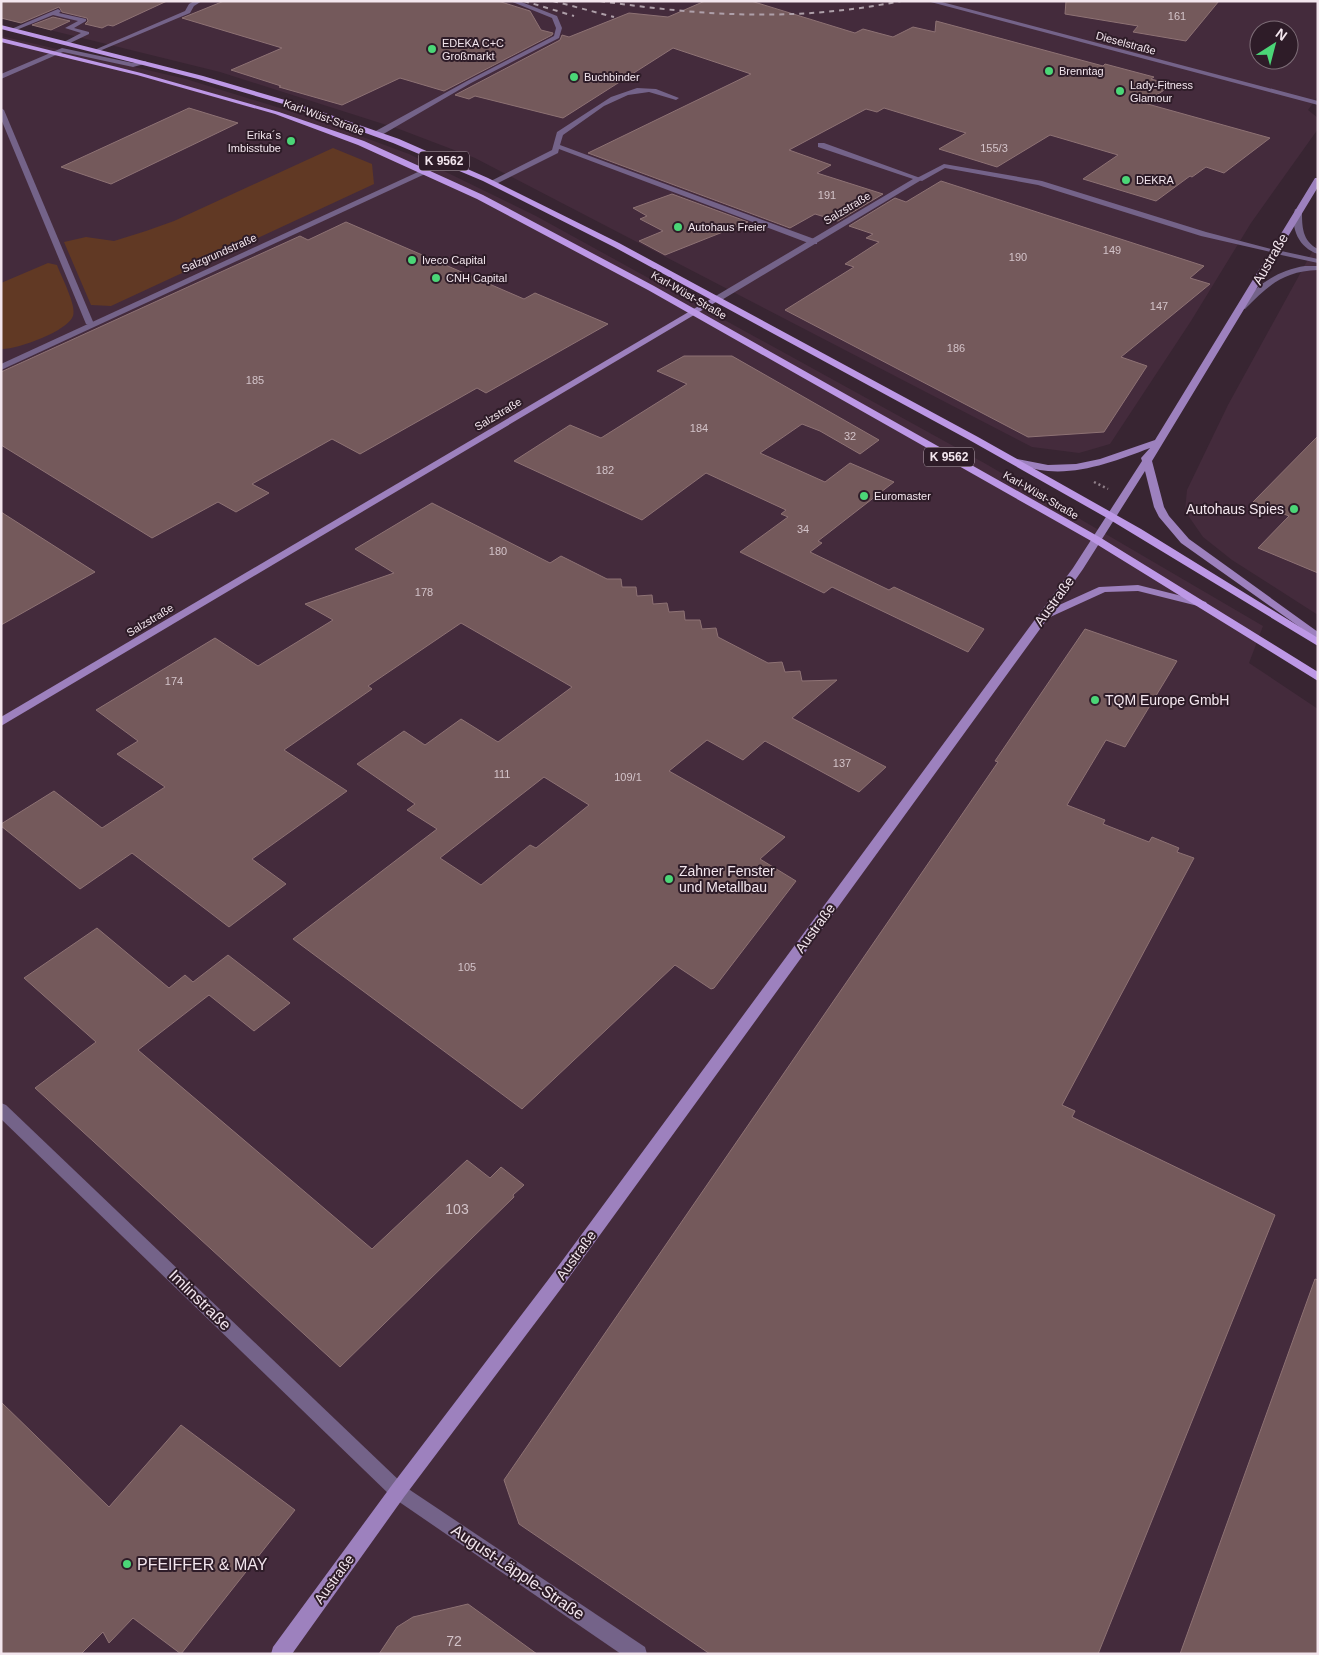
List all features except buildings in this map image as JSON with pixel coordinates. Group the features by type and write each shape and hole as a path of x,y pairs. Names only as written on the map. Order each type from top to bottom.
{"main road":[{"name":"Karl-Wüst-Straße","path":"1,27 265,94 377,134 493,182 716,299 1010,459 1111,516 1318,643"},
{"name":"Karl-Wüst-Straße","path":"1,40 208,92 268,110 341,135 427,171 537,226 693,312 1096,540 1318,677"},
{"name":"Austraße","path":"280,1654 398,1491 554,1285 1043,616 1096,540 1242,307 1318,180"},
{"name":"Salzstraße","path":"1,722 716,299"},
{"path":"1010,459 1049,468 1067,468 1103,462 1157,442"},
{"path":"1146,458 1159,507 1164,517 1185,542 1318,637"},
{"path":"1043,616 1103,589 1138,588 1202,604"}],"street":[{"path":"96,50 188,12 191,4 199,1"},
{"path":"377,134 469,82 557,37 559,28 555,17 513,1"},
{"name":"Dieselstraße","path":"930,1 1318,103"},
{"path":"12,30 62,9"},
{"path":"52,13 84,20 68,28 87,33 66,43"},
{"path":"1,77 53,53 68,50 133,65 145,63"},
{"path":"493,182 555,151 560,134 619,96 635,91 650,90 676,98"},
{"path":"1,110 90,324"},
{"path":"821,145 919,179"},
{"path":"557,146 814,242"},
{"name":"Salzgrundstraße","path":"1,367 90,324 447,162"},
{"name":"Salzstraße","path":"716,299 944,166 1039,182 1204,234 1318,261"},
{"path":"1298,211 1298,234 1306,244 1318,252"},
{"path":"1242,307 1272,278 1279,274 1291,270 1318,268"},
{"name":"Imlinstraße","path":"1,1109 398,1491"},
{"name":"August-Läpple-Straße","path":"398,1491 638,1654"}],"shaded area":[{"path":"1,1 1318,1 1318,96 1308,110 1318,118 1318,129 1251,223 1191,321 1110,444 1079,453 1032,447 475,158 399,129 220,72 1,18"},
{"path":"1,36 186,79 309,117 409,154 536,216 986,464 1263,626 1249,663 1318,709 1318,1654 1,1654"},
{"path":"333,148 372,164 374,184 111,306 91,305 64,242 86,237 114,241 146,231 174,221"},
{"path":"1318,241 1318,615 1232,560 1203,537 1185,511 1187,490 1228,405"},
{"path":"48,263 57,265 71,298 74,311 73,316 62,328 52,333 29,343 1,349 1,283"}],"railway":[{"path":"524,1 574,16"},
{"path":"553,1 614,17"},
{"path":"600,1 676,10 751,14 825,12 901,1"}],"place":[{"name":"EDEKA C+C Großmarkt","path":"432,49"},
{"name":"Brenntag","path":"1049,71"},
{"name":"Buchbinder","path":"574,77"},
{"name":"Lady-Fitness Glamour","path":"1120,91"},
{"name":"Erika´s Imbisstube","path":"291,141"},
{"name":"DEKRA","path":"1126,180"},
{"name":"Autohaus Freier","path":"678,227"},
{"name":"Iveco Capital","path":"412,260"},
{"name":"CNH Capital","path":"436,278"},
{"name":"Euromaster","path":"864,496"},
{"name":"Autohaus Spies","path":"1294,509"},
{"name":"TQM Europe GmbH","path":"1095,700"},
{"name":"Zahner Fenster und Metallbau","path":"669,879"},
{"name":"PFEIFFER & MAY","path":"127,1564"}]}
